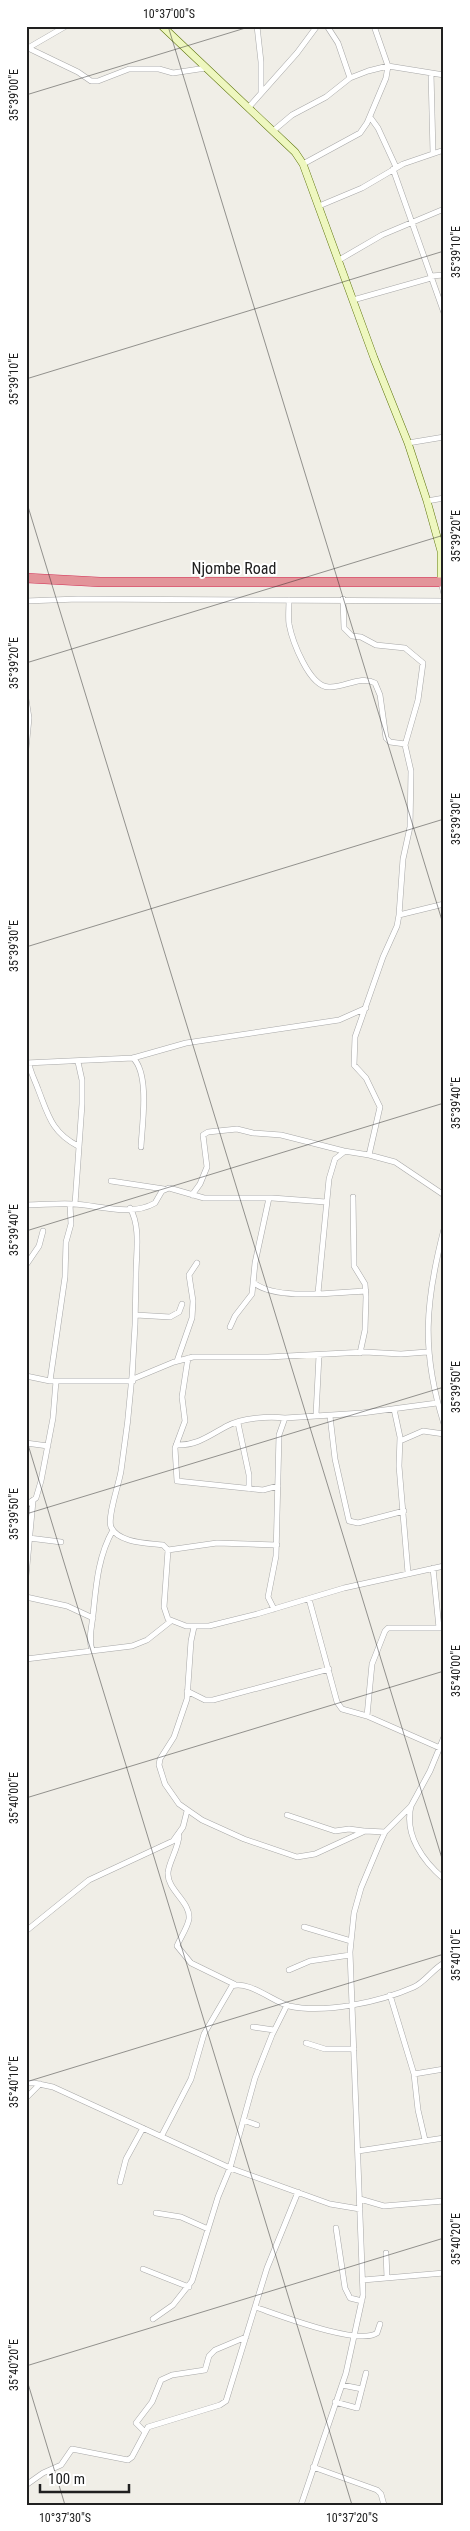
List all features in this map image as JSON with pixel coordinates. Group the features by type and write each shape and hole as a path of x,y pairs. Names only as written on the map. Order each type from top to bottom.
{"highway":[{"name":"Njombe Road","path":"26,578 110,582 442,582"}],"street":[{"path":"27,48 66,26"},
{"path":"162,26 295,152 303,164 428,501 441,551 444,594"},
{"path":"257,26 261,92"},
{"path":"249,107 297,53 317,26"},
{"path":"327,26 338,43 350,78"},
{"path":"303,164 360,133 370,117 386,78 388,66 374,26"},
{"path":"27,48 98,82 130,68 158,69 173,73 206,68"},
{"path":"273,131 292,115 326,97 350,78 388,66 444,75"},
{"path":"431,74 432,153"},
{"path":"370,117 378,128 395,168 444,313"},
{"path":"319,206 362,188 395,168 444,150"},
{"path":"339,260 382,235 444,209"},
{"path":"353,300 431,277 444,275"},
{"path":"408,443 444,437"},
{"path":"428,501 444,498"},
{"path":"26,601 78,599 444,601"},
{"path":"344,599 344,628 352,636 361,637 376,645 404,648 422,661 418,700 405,744 411,771 410,827 404,859 399,915 397,926 383,957 354,1044 354,1063 372,1088 380,1107 369,1155"},
{"path":"289,600 289,621 292,636 309,673 319,683 328,687 361,681 375,683 380,695 386,738 390,742 405,744"},
{"path":"26,699 29,718 26,749"},
{"path":"399,915 444,904"},
{"path":"78,1146 64,1138 51,1121 28,1063 133,1058 186,1043 339,1020 366,1008"},
{"path":"133,1058 139,1064 143,1080 141,1147"},
{"path":"26,1576 34,1501 54,1418 53,1381 65,1277 66,1242 71,1224 78,1146 82,1080 78,1062"},
{"path":"192,1195 200,1184 207,1167 207,1152 203,1138 208,1132 236,1129 253,1133 281,1134 344,1152 369,1155 396,1162 444,1195"},
{"path":"318,1292 326,1202 335,1159 344,1152"},
{"path":"111,1181 164,1189 204,1198 269,1198 326,1202"},
{"path":"26,1205 73,1204 99,1208 130,1208 151,1205 164,1189"},
{"path":"353,1197 355,1220 353,1259 357,1271 365,1284 366,1291 365,1330 360,1352"},
{"path":"230,1327 235,1316 250,1298 254,1283 255,1263 269,1198"},
{"path":"130,1208 134,1215 137,1235 133,1380 119,1484 110,1520 113,1530 124,1538 163,1545 168,1550 164,1614 171,1621 194,1627 209,1626 408,1573 444,1566"},
{"path":"444,1229 431,1284 427,1352 437,1403 444,1424"},
{"path":"26,1265 39,1246 43,1231"},
{"path":"178,1361 192,1318 193,1301 189,1275 197,1263"},
{"path":"254,1283 269,1291 366,1291"},
{"path":"136,1316 170,1317 179,1312 182,1304"},
{"path":"26,1376 53,1381 133,1380 188,1358 319,1355 360,1352 413,1354 427,1352"},
{"path":"316,1415 319,1355"},
{"path":"188,1358 182,1397 185,1421 176,1445 175,1476 178,1483 263,1490 278,1486"},
{"path":"176,1445 206,1439 226,1426 269,1417 330,1416 437,1403"},
{"path":"394,1409 400,1441 399,1466 408,1573"},
{"path":"330,1416 335,1459 350,1520 358,1523 404,1511"},
{"path":"274,1609 268,1597 277,1545 279,1435 285,1418"},
{"path":"238,1423 249,1475 249,1489"},
{"path":"400,1441 423,1431 444,1434"},
{"path":"26,1443 48,1446"},
{"path":"26,1505 34,1501"},
{"path":"92,1650 90,1641 95,1585 106,1544 113,1530"},
{"path":"29,1538 61,1542"},
{"path":"168,1550 217,1543 277,1545"},
{"path":"368,1716 372,1664 385,1631 388,1628 441,1628 433,1568"},
{"path":"26,1597 67,1606 93,1618"},
{"path":"309,1599 338,1702 342,1709 368,1716 440,1748"},
{"path":"26,1659 142,1643 171,1621"},
{"path":"194,1627 187,1691 181,1719 174,1737 160,1759 159,1765 165,1784 187,1812 244,1839 297,1857 316,1854 364,1831"},
{"path":"187,1691 205,1700 213,1700 329,1669"},
{"path":"444,1737 411,1806 409,1815 416,1845 424,1859 444,1879"},
{"path":"302,2505 313,2467 342,2385 356,2335 362,2301 363,2280 350,1955 354,1913 361,1888 385,1832 411,1806"},
{"path":"187,1812 168,1875 177,1895 188,1910 189,1917 184,1937 177,1946 190,1963 287,2006 314,2008 352,2004 390,1995 416,1986 444,1963"},
{"path":"287,1815 331,1830 349,1829 385,1832"},
{"path":"26,1931 89,1880 173,1841 179,1836"},
{"path":"304,1927 351,1941"},
{"path":"290,1970 310,1961 350,1955"},
{"path":"162,2136 191,2079 204,2034 227,1990 234,1984"},
{"path":"390,1995 414,2074 418,2110 425,2140"},
{"path":"153,2319 173,2305 189,2287 230,2168 255,2078 274,2030 287,2006"},
{"path":"253,2027 274,2030"},
{"path":"306,2043 325,2049 354,2049"},
{"path":"414,2074 444,2069"},
{"path":"26,2083 40,2084 53,2088 230,2168 330,2204 360,2209"},
{"path":"26,2098 40,2084"},
{"path":"243,2120 257,2126"},
{"path":"120,2182 126,2159 143,2128"},
{"path":"358,2151 444,2138"},
{"path":"26,2485 42,2473 61,2466 72,2449 128,2460 132,2457 144,2431 154,2424 215,2407 226,2401 280,2234 298,2192"},
{"path":"360,2199 384,2206 444,2201"},
{"path":"156,2213 181,2217 208,2229"},
{"path":"336,2228 344,2288 350,2298 362,2301"},
{"path":"386,2253 387,2278"},
{"path":"144,2269 189,2287"},
{"path":"363,2280 444,2273"},
{"path":"255,2307 313,2327 366,2337 375,2335 380,2324"},
{"path":"144,2431 136,2423 152,2402 161,2380 172,2375 205,2370 209,2356 215,2350 246,2338"},
{"path":"336,2402 356,2409 366,2373"},
{"path":"342,2385 362,2389"},
{"path":"313,2467 377,2490 381,2494 384,2505"}]}
